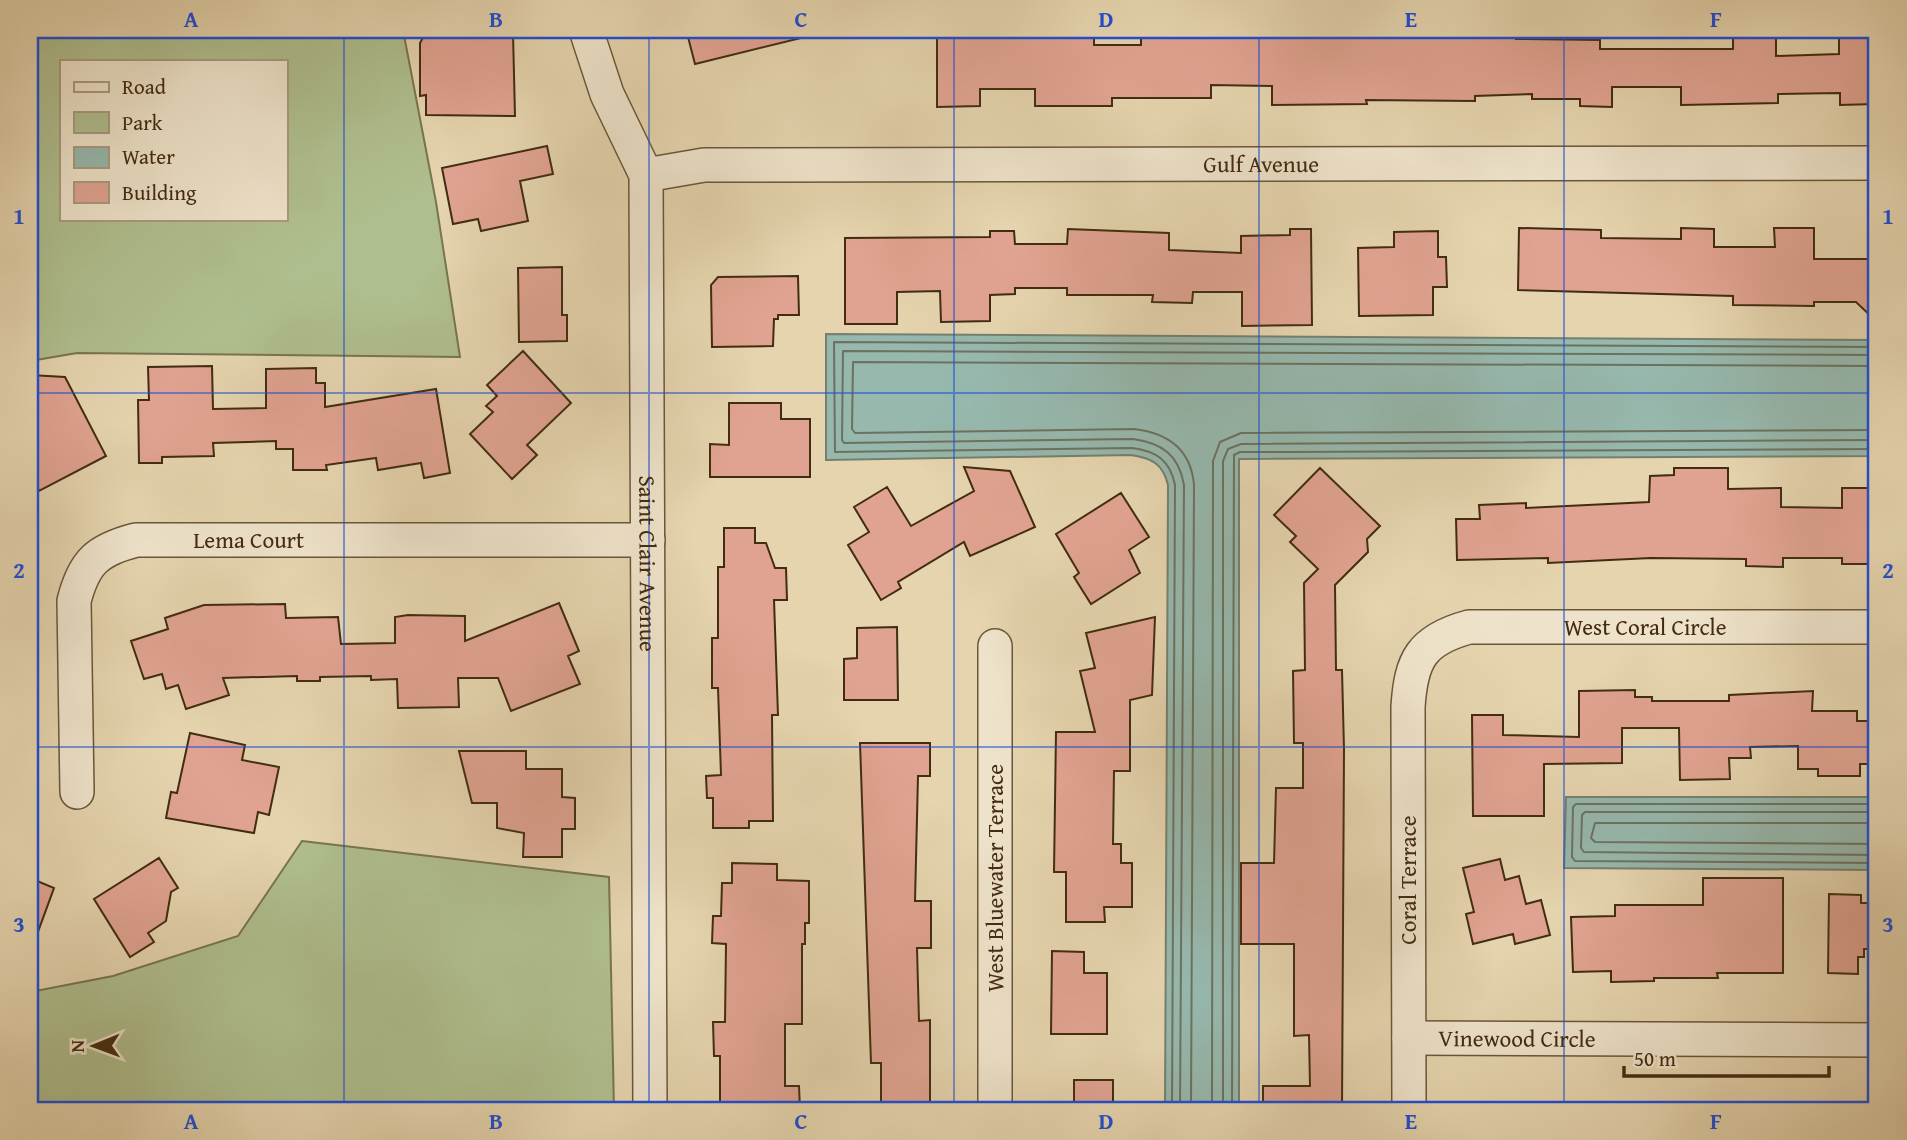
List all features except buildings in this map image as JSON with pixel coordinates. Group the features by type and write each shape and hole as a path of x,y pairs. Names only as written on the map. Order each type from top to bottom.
{"street":[{"name":"Saint Clair Avenue","path":"586,30 607,93 646,174 650,1110"},
{"name":"Gulf Avenue","path":"646,174 704,165 1877,163"},
{"name":"Lema Court","path":"77,792 74,601 79,579 91,561 110,547 136,540 648,540"},
{"name":"West Coral Circle","path":"1420,653 1443,634 1469,627 1877,626"},
{"name":"West Bluewater Terrace","path":"995,646 995,1110"},
{"name":"Coral Terrace","path":"1409,1110 1408,708 1410,680 1420,653"},
{"name":"Vinewood Circle","path":"1409,1038 1877,1040"}],"green space":[{"path":"30,30 403,30 436,202 460,357 77,353 30,361"},
{"path":"302,841 609,877 614,1110 30,1110 30,992 113,976 238,936"}],"water":[{"path":"826,334 1877,340 1877,456 1239,459 1239,1110 1165,1110 1166,478 1156,463 1131,455 826,460"},
{"path":"1566,797 1877,797 1877,870 1564,868"}]}
